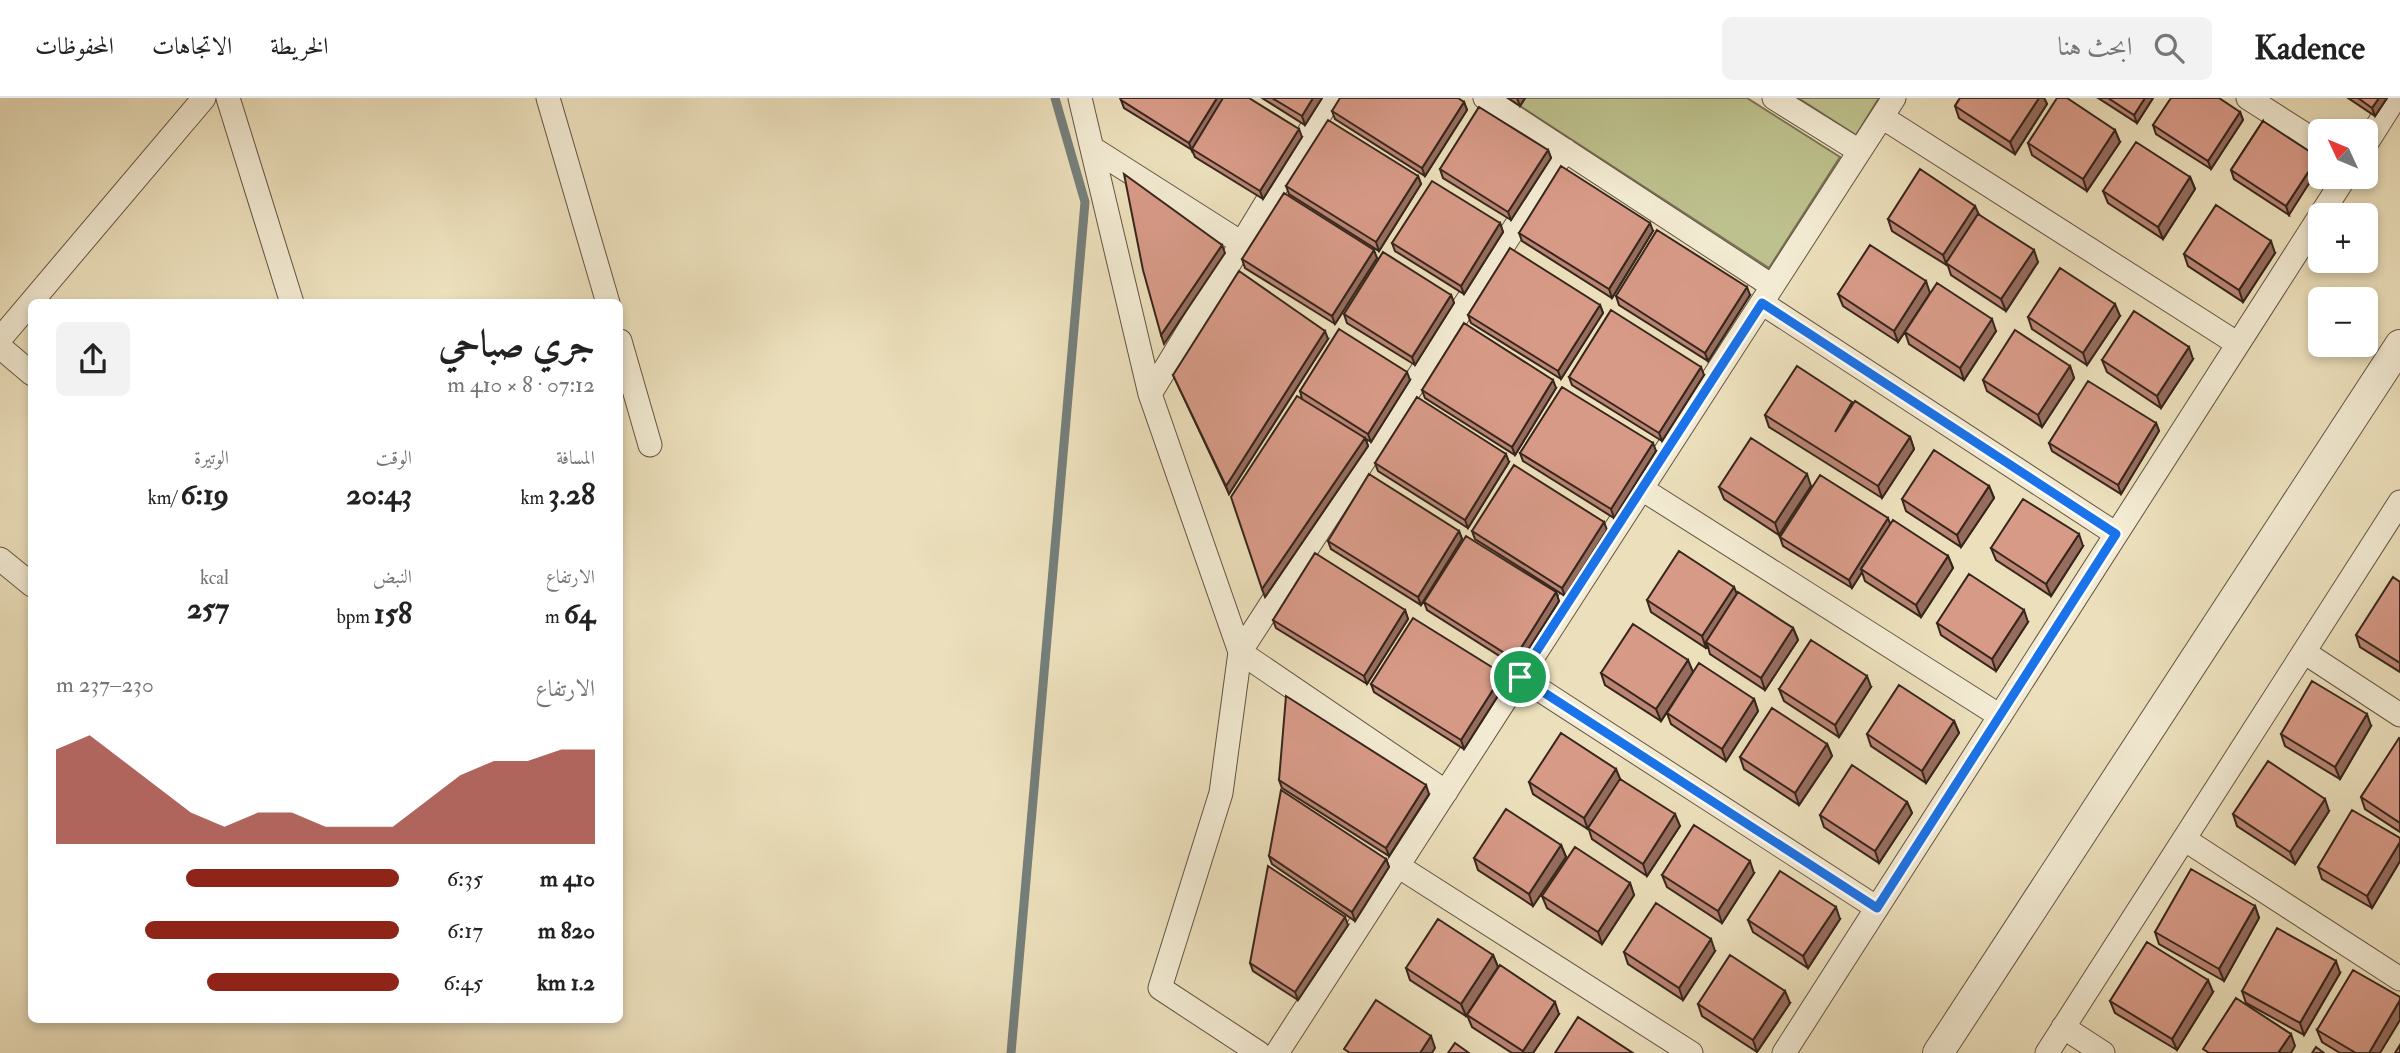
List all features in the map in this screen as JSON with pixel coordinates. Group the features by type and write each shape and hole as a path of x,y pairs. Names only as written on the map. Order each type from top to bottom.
{"street":[{"path":"34,299 204,98"},
{"path":"228,98 291,299"},
{"path":"548,98 607,299"},
{"path":"1080,98 1101,175 1150,394 1240,652 1446,792"},
{"path":"1150,394 1330,98"},
{"path":"1485,98 1565,150 1767,294 2116,534"},
{"path":"1774,98 1859,151"},
{"path":"2248,98 2308,136"},
{"path":"2378,125 2395,98"},
{"path":"1277,1053 1888,108 2238,344"},
{"path":"1092,148 1243,244"},
{"path":"1259,1053 1160,988 1221,793 1240,652 1565,150"},
{"path":"1784,1053 2337,189"},
{"path":"0,339 28,306"},
{"path":"1938,1053 2400,345"},
{"path":"0,348 28,371"},
{"path":"623,351 650,445"},
{"path":"1642,489 2000,716"},
{"path":"2047,1053 2400,502"},
{"path":"0,559 28,582"},
{"path":"2304,652 2400,715"},
{"path":"1520,677 1877,908"},
{"path":"2184,839 2400,979"},
{"path":"1398,866 1690,1053"},
{"path":"2063,1027 2103,1053"}],"green space":[{"path":"1525,98 1747,98 1840,157 1769,268 1520,106"},
{"path":"1798,98 1879,98 1856,135"}],"building":[{"path":"1120,98 1217,98 1189,143"},
{"path":"1223,98 1249,98 1299,129 1260,191 1192,149"},
{"path":"1272,98 1313,98 1302,116"},
{"path":"1340,98 1458,98 1464,102 1422,168 1332,111"},
{"path":"1960,98 2039,98 2010,142 1955,106"},
{"path":"2057,98 2067,98 2115,130 2083,179 2028,143"},
{"path":"2108,98 2145,98 2134,115"},
{"path":"2171,98 2219,98 2240,112 2208,161 2153,125"},
{"path":"2358,98 2379,98 2372,108"},
{"path":"1479,107 1548,150 1508,212 1440,169"},
{"path":"1328,120 1418,176 1376,242 1286,186"},
{"path":"2263,121 2308,150 2308,172 2286,206 2231,170"},
{"path":"2136,142 2190,177 2158,227 2103,191"},
{"path":"1561,166 1650,223 1609,289 1519,233"},
{"path":"1920,169 1975,206 1943,255 1888,219"},
{"path":"1124,174 1222,245 1161,335 1143,270"},
{"path":"1432,181 1500,223 1461,286 1392,243"},
{"path":"1284,193 1374,250 1332,316 1242,259"},
{"path":"2216,205 2271,241 2239,290 2184,254"},
{"path":"1978,214 2034,250 2001,299 1946,263"},
{"path":"1657,230 1747,287 1705,353 1616,296"},
{"path":"1870,245 1926,281 1894,331 1838,294"},
{"path":"1510,248 1600,305 1558,371 1468,315"},
{"path":"1383,252 1451,295 1412,357 1344,314"},
{"path":"2060,268 2115,304 2083,353 2028,317"},
{"path":"1239,271 1325,331 1226,486 1173,375"},
{"path":"1937,283 1992,319 1960,368 1905,332"},
{"path":"1611,310 1701,367 1659,433 1569,377"},
{"path":"2134,311 2189,347 2157,396 2102,360"},
{"path":"1464,323 1553,380 1512,447 1422,390"},
{"path":"1339,329 1407,372 1368,434 1300,391"},
{"path":"2015,330 2070,366 2038,415 1983,380"},
{"path":"1797,366 1852,402 1835,432 1855,401 1910,437 1878,486 1765,415"},
{"path":"2088,381 2156,423 2118,485 2049,443"},
{"path":"1562,387 1653,443 1611,509 1520,453"},
{"path":"1297,396 1365,438 1262,589 1231,497"},
{"path":"1417,397 1506,454 1465,520 1375,463"},
{"path":"1751,438 1807,474 1775,523 1719,487"},
{"path":"1934,450 1989,486 1957,535 1902,499"},
{"path":"1514,465 1604,522 1562,588 1472,531"},
{"path":"1369,474 1459,531 1418,597 1328,541"},
{"path":"1820,475 1888,518 1849,580 1780,537"},
{"path":"2023,499 2079,534 2046,584 1991,548"},
{"path":"1893,520 1948,556 1916,605 1861,569"},
{"path":"1466,536 1556,592 1514,659 1424,602"},
{"path":"1679,551 1734,587 1702,636 1647,600"},
{"path":"1315,553 1405,610 1364,676 1273,620"},
{"path":"1969,574 2024,610 1992,659 1937,623"},
{"path":"2393,577 2400,582 2400,663 2356,635"},
{"path":"1738,592 1793,628 1761,678 1706,642"},
{"path":"1413,618 1503,674 1461,740 1371,684"},
{"path":"1633,624 1688,660 1656,709 1601,673"},
{"path":"1811,640 1867,676 1835,725 1779,689"},
{"path":"1699,663 1754,699 1722,749 1667,713"},
{"path":"2312,681 2367,714 2335,767 2281,734"},
{"path":"1899,685 1954,721 1922,771 1867,734"},
{"path":"1286,696 1426,785 1386,848 1279,780"},
{"path":"1772,708 1827,744 1795,793 1740,757"},
{"path":"1561,733 1616,769 1584,818 1529,782"},
{"path":"2400,739 2400,823 2361,797"},
{"path":"2268,761 2325,799 2290,852 2233,814"},
{"path":"1852,765 1907,802 1875,851 1820,815"},
{"path":"1620,779 1675,814 1643,864 1588,828"},
{"path":"1281,790 1386,859 1352,912 1269,856"},
{"path":"1506,809 1561,845 1529,894 1474,858"},
{"path":"2352,810 2400,838 2367,896 2318,867"},
{"path":"1694,825 1750,861 1718,911 1662,875"},
{"path":"1575,847 1630,883 1598,932 1542,896"},
{"path":"1268,866 1345,917 1295,992 1250,963"},
{"path":"2191,869 2255,906 2219,969 2155,932"},
{"path":"1780,871 1836,907 1803,956 1748,920"},
{"path":"1656,903 1711,939 1679,988 1624,952"},
{"path":"1438,919 1493,955 1461,1004 1406,968"},
{"path":"2277,928 2336,961 2300,1023 2242,991"},
{"path":"2147,942 2208,980 2172,1039 2110,1001"},
{"path":"1730,955 1785,991 1753,1040 1698,1004"},
{"path":"1500,965 1555,1002 1523,1051 1467,1015"},
{"path":"2353,970 2400,997 2369,1053 2356,1053 2317,1030"},
{"path":"2236,998 2291,1034 2278,1053 2209,1053 2203,1049"},
{"path":"1376,1000 1431,1036 1420,1053 1350,1053 1344,1049"},
{"path":"1578,1017 1633,1053 1555,1053"},
{"path":"1455,1043 1469,1053 1448,1053"},
{"path":"2316,1047 2324,1053 2312,1053"}],"waterway":[{"path":"1011,1053 1085,202 1055,98"}],"route":[{"path":"1762,303 2116,534 1877,908 1520,677 1762,303"}]}
